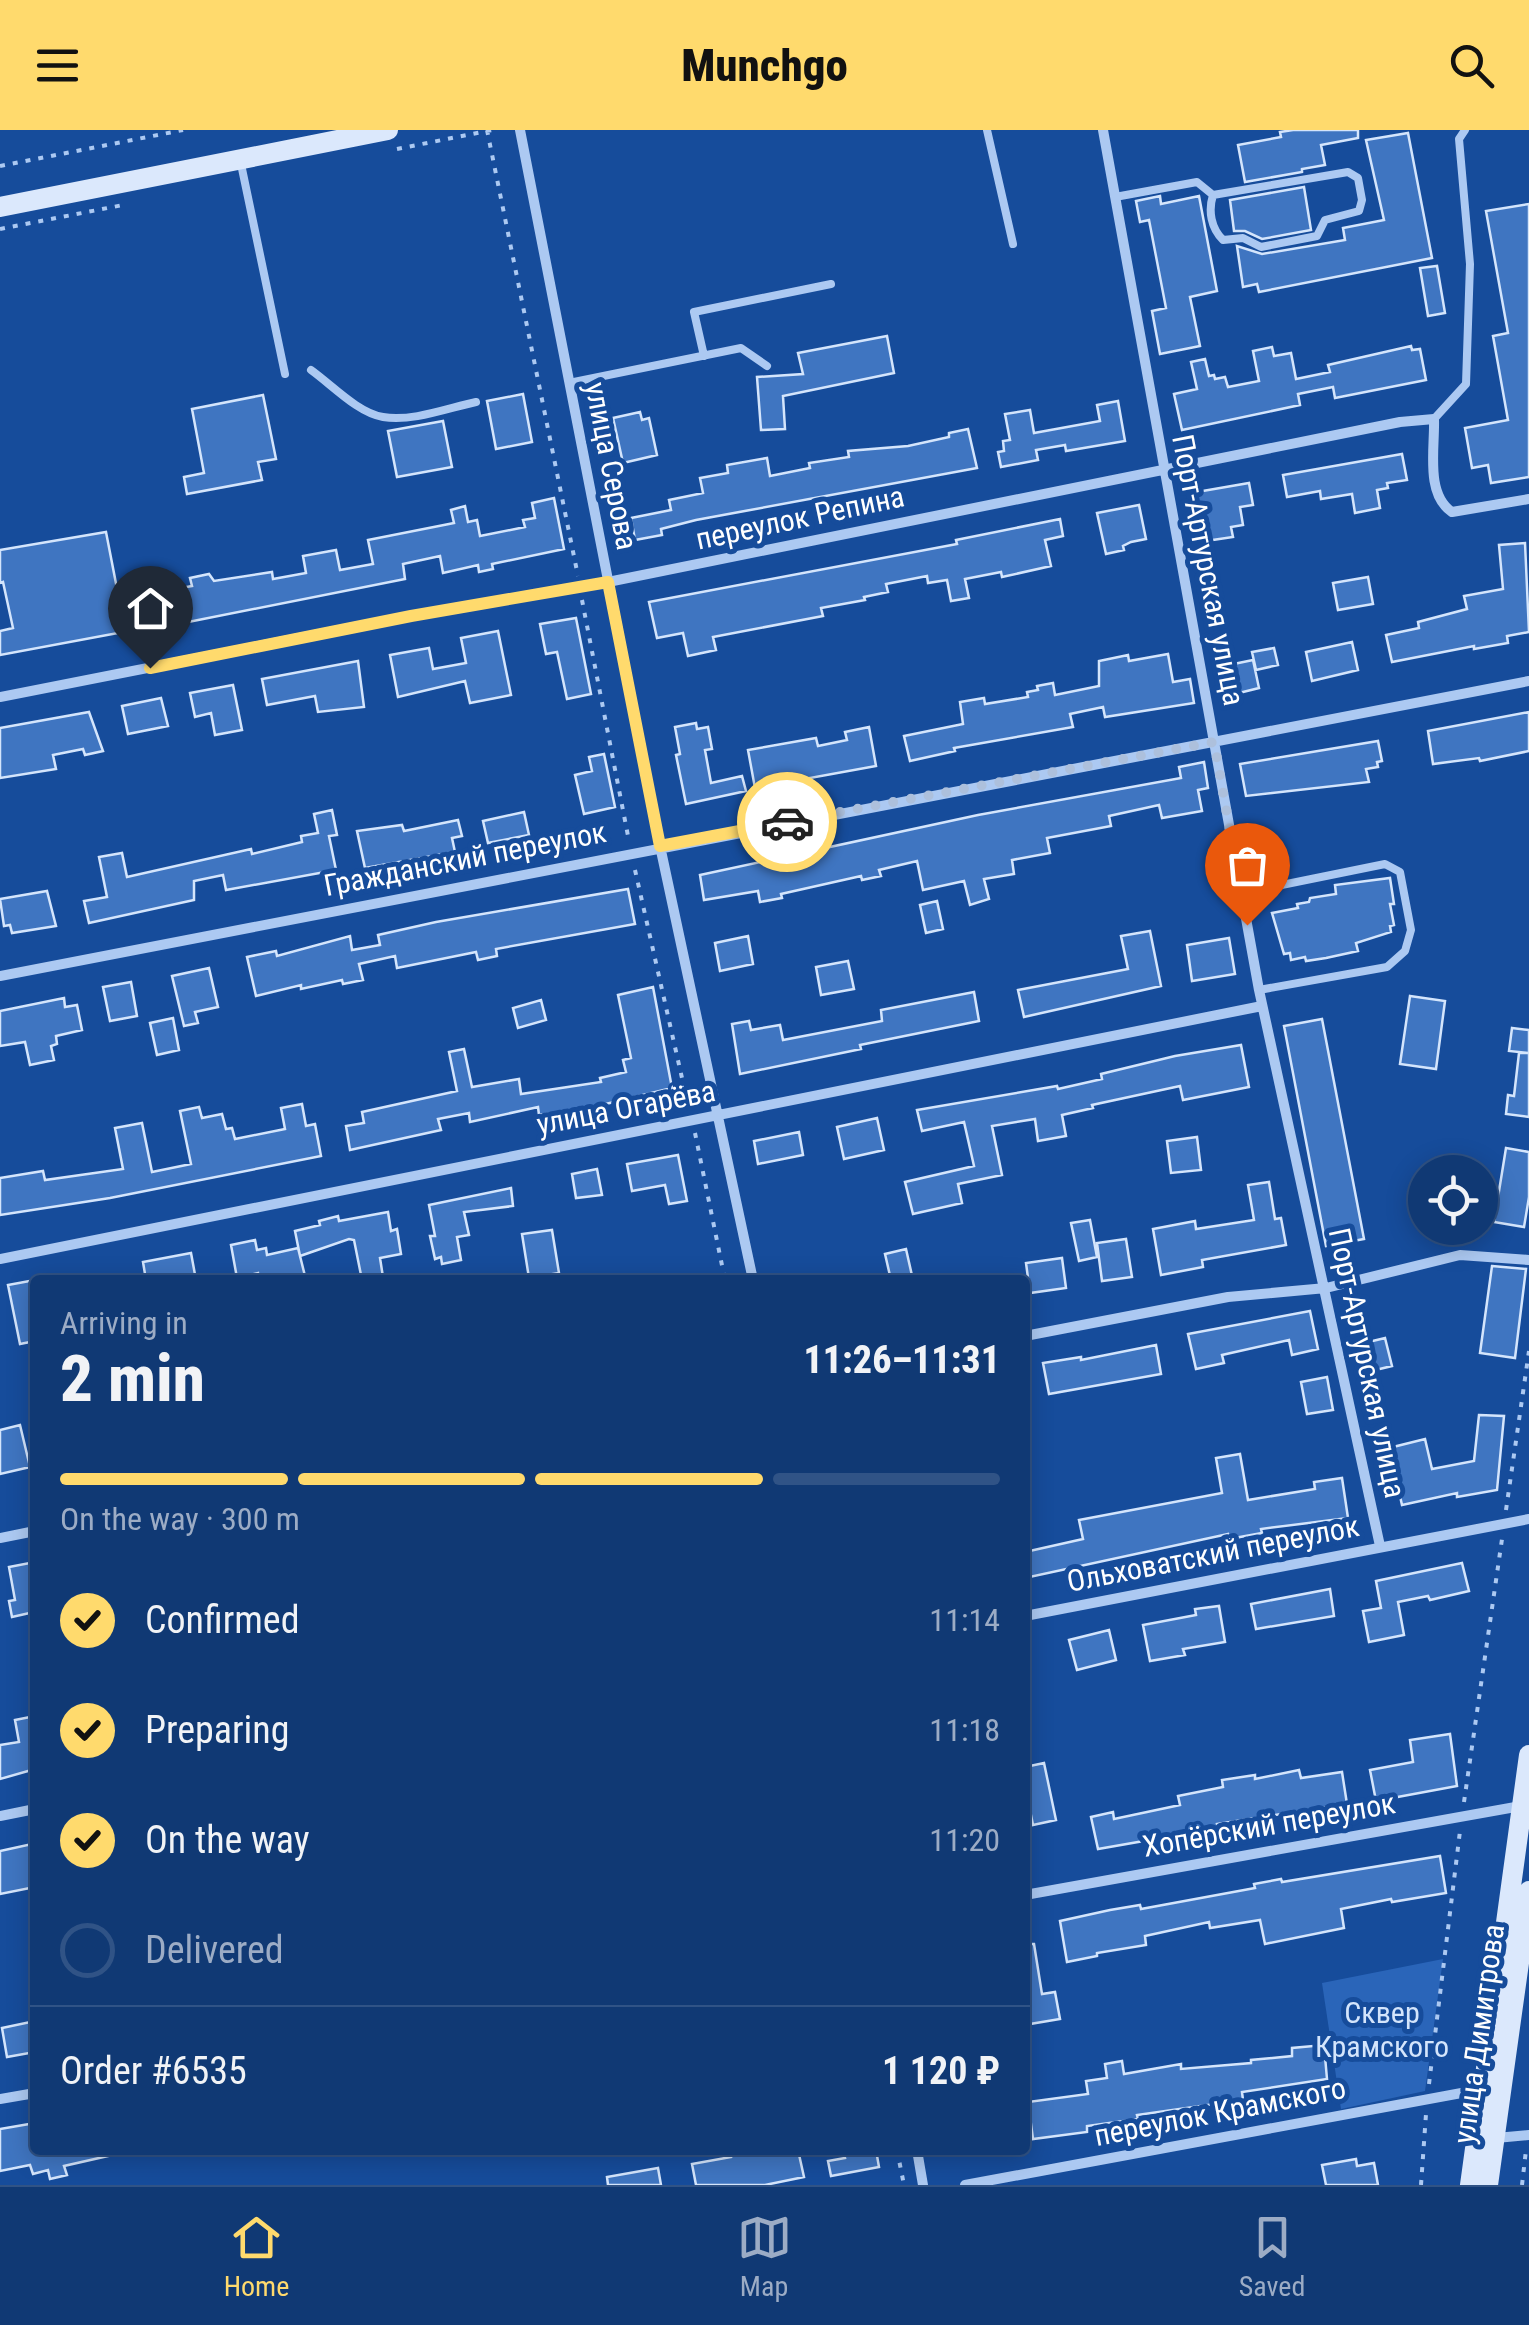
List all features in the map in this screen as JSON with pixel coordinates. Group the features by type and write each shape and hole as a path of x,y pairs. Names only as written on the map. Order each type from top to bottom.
{"main road":[{"path":"0,206 388,130"},
{"name":"улица Димитрова","path":"1470,2185 1529,1755"},
{"name":"улица Димитрова","path":"1488,2185 1529,1891"}],"street":[{"name":"улица Серова","path":"520,130 660,846 751,1275"},
{"name":"Порт-Артурская улица","path":"1104,130 1162,469 1262,1006 1380,1546"},
{"name":"переулок Репина","path":"0,697 411,616 608,582 1400,422 1434,419"},
{"path":"1434,419 1436,493 1443,506 1452,512 1529,499"},
{"name":"Гражданский переулок","path":"0,976 1529,681"},
{"name":"улица Огарёва","path":"0,1259 1262,1006"},
{"path":"1030,1335 1228,1297 1326,1288 1460,1255 1529,1260"},
{"name":"Ольховатский переулок","path":"1030,1615 1529,1519"},
{"path":"0,1538 30,1532"},
{"name":"Хопёрский переулок","path":"1030,1894 1522,1806"},
{"path":"0,1816 30,1810"},
{"name":"переулок Крамского","path":"965,2185 1483,2089"},
{"path":"0,2099 30,2093"},
{"path":"1495,2138 1529,2135"},
{"path":"918,2155 923,2185"}],"lane":[{"path":"987,130 1012,244"},
{"path":"1434,419 1466,384 1470,264 1459,139 1466,130"},
{"path":"240,159 285,374"},
{"path":"1115,197 1197,182 1213,194 1348,172 1358,178 1362,200 1359,211 1325,220 1317,236 1261,247 1243,238 1223,240 1214,232 1210,206 1213,194"},
{"path":"704,356 694,312 831,284"},
{"path":"569,382 742,348 766,366"},
{"path":"312,370 380,417 402,417 476,402"},
{"path":"1242,893 1385,864 1400,872 1411,930 1405,950 1387,967 1259,990"}],"path":[{"path":"0,166 183,130"},
{"path":"488,130 631,852 724,1275"},
{"path":"1420,2185 1462,1816 1529,1351"},
{"path":"1522,2185 1529,2135"},
{"path":"898,2155 904,2185"}],"green space":[{"name":"Сквер Крамского","path":"1443,1959 1425,2091 1341,2109 1322,1983"}],"building":[{"path":"1358,130 1358,138 1321,145 1325,165 1245,182 1238,145 1281,137 1280,132"},
{"path":"1408,133 1432,258 1259,292 1257,284 1243,287 1237,246 1262,254 1345,240 1343,228 1384,220 1366,140"},
{"path":"1304,187 1311,230 1262,239 1245,231 1234,231 1230,200"},
{"path":"1160,196 1161,204 1199,196 1217,291 1190,297 1200,346 1160,354 1152,311 1166,308 1149,220 1140,222 1136,201"},
{"path":"1529,204 1529,477 1491,483 1488,465 1472,468 1465,428 1508,420 1493,336 1508,333 1486,211"},
{"path":"1437,266 1445,313 1428,316 1420,268"},
{"path":"887,336 894,373 783,396 785,429 761,430 757,377 803,374 798,353"},
{"path":"1411,346 1412,350 1420,349 1426,380 1335,398 1333,387 1298,394 1300,405 1182,430 1174,394 1197,389 1191,362 1205,359 1209,376 1225,377 1228,387 1259,381 1253,351 1272,347 1274,356 1291,353 1296,379 1330,372 1328,365"},
{"path":"523,394 532,442 496,449 487,401"},
{"path":"263,395 276,459 258,462 262,480 187,494 184,477 204,473 192,409"},
{"path":"1118,401 1125,441 1066,451 1065,445 1036,450 1038,460 1001,467 998,452 1004,451 1003,441 1010,440 1005,414 1030,410 1034,433 1100,421 1097,405"},
{"path":"640,412 642,420 649,418 657,455 623,463 613,418"},
{"path":"443,421 452,467 397,477 388,431"},
{"path":"968,429 977,468 696,520 661,529 662,535 635,540 631,518 671,510 669,500 703,493 700,478 728,473 727,465 767,458 770,476 810,468 809,463 849,457 848,451 908,446"},
{"path":"1402,454 1407,480 1387,483 1388,488 1377,490 1380,508 1355,513 1352,494 1321,499 1320,491 1287,497 1283,475"},
{"path":"1249,483 1253,505 1240,507 1243,525 1231,527 1233,537 1199,542 1191,493"},
{"path":"554,498 564,549 492,564 493,569 479,572 478,565 443,573 440,556 403,564 405,579 168,626 160,592 192,586 190,578 209,574 214,581 272,572 273,579 306,573 303,556 336,550 340,570 373,564 368,540 454,523 451,510 465,506 468,522 477,520 480,536 525,527 523,520 535,518 532,503"},
{"path":"1139,505 1146,539 1106,554 1097,513"},
{"path":"1060,519 1063,536 1045,540 1051,566 1002,577 1001,572 965,579 969,598 951,601 947,580 928,583 927,576 886,584 888,592 864,597 865,600 821,608 823,616 713,637 716,650 688,656 683,633 657,638 649,602 957,544 956,540"},
{"path":"106,532 120,604 128,603 134,630 0,655 0,631 13,628 3,582 0,583 0,550"},
{"path":"1525,543 1529,632 1507,636 1508,643 1392,662 1386,635 1419,628 1418,622 1467,609 1464,596 1503,589 1499,545"},
{"path":"1368,577 1373,604 1338,610 1333,583"},
{"path":"576,618 591,694 567,699 557,652 546,654 540,624"},
{"path":"498,631 511,695 470,703 465,681 398,697 390,655 429,648 433,669 466,663 461,638"},
{"path":"1352,642 1358,670 1312,681 1306,652"},
{"path":"1274,648 1278,665 1256,670 1252,652"},
{"path":"1168,654 1173,682 1190,679 1194,703 1105,717 1103,707 1070,714 1073,727 954,748 955,751 910,761 904,736 963,724 960,702 984,698 985,704 1028,697 1027,692 1038,690 1037,686 1053,683 1055,695 1099,686 1099,661 1128,655 1129,661"},
{"path":"1253,660 1259,688 1231,695 1224,666"},
{"path":"358,661 364,707 318,712 315,696 267,705 262,679"},
{"path":"233,685 242,730 215,735 211,713 195,717 190,693"},
{"path":"161,698 168,726 128,734 122,706"},
{"path":"89,712 103,751 85,755 83,749 53,755 56,769 0,778 0,728"},
{"path":"1529,712 1529,751 1480,761 1479,758 1433,764 1428,731"},
{"path":"696,723 697,729 708,727 712,749 705,750 711,783 742,776 746,791 686,804 675,727"},
{"path":"869,727 876,766 755,788 748,750 816,738 818,746 847,740 845,732"},
{"path":"1378,741 1382,761 1377,762 1378,767 1366,769 1369,782 1246,796 1240,764"},
{"path":"604,754 615,807 584,814 575,775 592,771 589,757"},
{"path":"1204,762 1208,788 1198,790 1202,811 1162,818 1159,805 1109,816 1111,826 1047,838 1050,853 1012,860 1014,874 984,879 989,899 970,905 964,881 923,890 917,861 879,870 881,876 862,880 861,876 781,894 782,898 760,902 758,891 704,900 700,875 978,815 1181,778 1179,767"},
{"path":"332,810 337,835 329,836 336,870 226,890 223,875 194,881 194,900 89,923 84,901 107,897 99,857 122,853 127,877 251,849 252,854 302,842 301,836 318,833 314,814"},
{"path":"524,812 529,835 488,843 483,821"},
{"path":"458,820 462,836 452,838 455,852 365,868 357,831 402,825 404,831"},
{"path":"1390,878 1394,904 1390,904 1394,925 1390,926 1391,932 1356,943 1358,951 1326,958 1291,960 1290,953 1284,954 1272,913 1298,908 1297,904 1309,902 1310,898 1336,894 1335,885"},
{"path":"628,889 635,924 496,949 497,956 478,960 476,952 397,968 395,956 359,964 363,980 343,984 342,980 301,989 301,985 256,996 247,957 276,951 277,956 350,936 352,950 380,945 378,935 436,922"},
{"path":"47,891 56,926 12,933 10,925 4,926 0,899"},
{"path":"937,901 943,929 926,933 920,905"},
{"path":"1150,931 1161,986 1024,1017 1018,990 1128,969 1121,936"},
{"path":"748,936 753,964 720,971 715,943"},
{"path":"1229,938 1235,974 1192,981 1187,945"},
{"path":"848,961 854,989 821,995 816,967"},
{"path":"209,968 218,1007 195,1012 198,1023 184,1026 172,976"},
{"path":"131,982 137,1016 110,1021 103,987"},
{"path":"653,987 672,1088 589,1108 539,1115 538,1107 470,1122 469,1113 438,1119 441,1130 350,1150 346,1126 364,1123 362,1112 457,1091 449,1052 464,1049 472,1087 519,1079 521,1094 601,1082 600,1078 626,1072 623,1060 631,1058 618,995"},
{"path":"974,992 979,1021 740,1074 732,1024 749,1021 751,1030 780,1025 783,1040 882,1021 881,1010"},
{"path":"1410,996 1445,1001 1436,1069 1400,1064"},
{"path":"64,998 65,1007 77,1005 82,1030 56,1036 57,1044 51,1046 54,1060 30,1065 25,1042 0,1046 0,1011"},
{"path":"541,1000 546,1020 518,1028 513,1008"},
{"path":"173,1018 179,1050 157,1055 150,1023"},
{"path":"1322,1019 1364,1239 1326,1246 1284,1026"},
{"path":"1512,1028 1529,1030 1529,1117 1506,1114 1508,1095 1514,1096 1519,1053 1528,1053 1509,1051"},
{"path":"1241,1045 1249,1087 1183,1100 1180,1086 1092,1105 1093,1108 1062,1115 1066,1136 1038,1141 1035,1119 992,1126 1002,1175 958,1184 962,1203 913,1214 905,1182 974,1166 964,1122 922,1131 917,1110 1057,1086 1058,1089 1175,1056"},
{"path":"302,1104 306,1126 315,1124 321,1156 110,1198 0,1215 0,1178 43,1171 45,1180 123,1169 115,1128 142,1123 152,1172 191,1164 180,1111 199,1107 202,1118 222,1114 226,1129 232,1128 235,1139 285,1129 281,1108"},
{"path":"877,1118 884,1150 844,1159 837,1127"},
{"path":"799,1132 803,1155 758,1164 754,1141"},
{"path":"1197,1137 1201,1170 1171,1173 1167,1141"},
{"path":"1506,1148 1529,1152 1524,1227 1498,1223"},
{"path":"678,1155 687,1201 669,1204 665,1185 632,1191 627,1164"},
{"path":"597,1169 602,1195 576,1198 572,1174"},
{"path":"1269,1182 1275,1219 1281,1218 1286,1245 1202,1260 1203,1267 1161,1275 1153,1229 1195,1221 1196,1229 1254,1220 1248,1185"},
{"path":"511,1188 513,1206 464,1212 469,1235 457,1237 461,1260 442,1264 441,1257 435,1259 429,1205"},
{"path":"388,1212 391,1231 397,1229 401,1254 380,1258 383,1275 361,1275 354,1240 300,1256 295,1231 338,1216 339,1221"},
{"path":"1090,1220 1097,1257 1079,1261 1071,1223"},
{"path":"552,1230 559,1273 529,1275 522,1234"},
{"path":"1126,1239 1132,1277 1102,1281 1097,1243"},
{"path":"255,1240 257,1250 266,1248 267,1255 298,1248 305,1275 236,1275 231,1245"},
{"path":"906,1249 912,1275 890,1275 885,1254"},
{"path":"191,1253 195,1275 145,1275 143,1262"},
{"path":"1062,1258 1066,1288 1030,1293 1026,1263"},
{"path":"1492,1266 1526,1269 1515,1358 1480,1353"},
{"path":"30,1281 30,1342 20,1344 8,1285"},
{"path":"1310,1311 1318,1349 1292,1355 1289,1340 1222,1355 1224,1363 1196,1369 1188,1334"},
{"path":"1385,1338 1392,1366 1363,1373 1356,1345"},
{"path":"1156,1345 1161,1374 1049,1394 1043,1363 1081,1360"},
{"path":"1327,1377 1333,1410 1307,1414 1301,1382"},
{"path":"1479,1415 1504,1416 1497,1490 1457,1497 1457,1493 1402,1505 1389,1448 1425,1439 1432,1469 1474,1461"},
{"path":"20,1425 30,1467 0,1474 0,1430"},
{"path":"1240,1454 1248,1500 1315,1489 1314,1482 1342,1478 1348,1518 1261,1529 1262,1533 1229,1539 1228,1534 1030,1577 1030,1551 1083,1539 1079,1520 1222,1493 1216,1458"},
{"path":"30,1563 30,1613 12,1617 9,1601 15,1600 9,1567"},
{"path":"1462,1563 1469,1591 1398,1602 1404,1635 1369,1642 1363,1611 1381,1608 1376,1581"},
{"path":"1330,1589 1334,1616 1256,1629 1251,1604"},
{"path":"1219,1606 1225,1642 1183,1649 1185,1655 1150,1661 1143,1625 1196,1615 1195,1609"},
{"path":"1109,1630 1116,1660 1077,1670 1069,1640"},
{"path":"30,1717 30,1770 0,1779 0,1745 19,1742 15,1720"},
{"path":"1450,1734 1457,1786 1376,1801 1370,1770 1413,1762 1410,1740"},
{"path":"1044,1763 1056,1820 1033,1825 1030,1766"},
{"path":"1299,1770 1301,1778 1342,1772 1347,1804 1217,1824 1218,1828 1098,1849 1091,1817 1113,1812 1114,1819 1180,1805 1178,1796 1223,1787 1222,1780 1255,1775 1255,1779"},
{"path":"30,1844 30,1888 0,1894 0,1851"},
{"path":"1440,1856 1446,1893 1341,1909 1344,1928 1265,1944 1260,1920 1210,1928 1209,1922 1145,1936 1146,1945 1067,1962 1060,1921 1255,1888 1254,1884 1281,1879 1282,1882"},
{"path":"1030,1944 1034,1944 1042,1994 1055,1992 1060,2019 1030,2024"},
{"path":"30,2022 30,2053 7,2057 2,2028"},
{"path":"1324,2045 1327,2079 1242,2092 1243,2100 1137,2115 1138,2119 1087,2126 1087,2132 1033,2139 1030,2102 1088,2094 1086,2081 1107,2078 1105,2064 1122,2061 1124,2074 1181,2064 1181,2069 1251,2063 1292,2056 1292,2048"},
{"path":"30,2124 30,2155 108,2156 64,2166 67,2175 50,2179 48,2170 33,2174 30,2165 0,2171 0,2129"},
{"path":"799,2155 804,2177 765,2185 696,2185 692,2164 731,2157"},
{"path":"844,2155 877,2155 879,2167 831,2176 828,2161 845,2158"},
{"path":"1356,2159 1357,2166 1374,2163 1378,2185 1326,2185 1322,2165"},
{"path":"658,2168 661,2185 608,2185 607,2177"}],"way so far":[{"path":"787,822 1214,742 1247,925"}],"route":[{"path":"150,668 608,582 660,846 787,822"}]}
